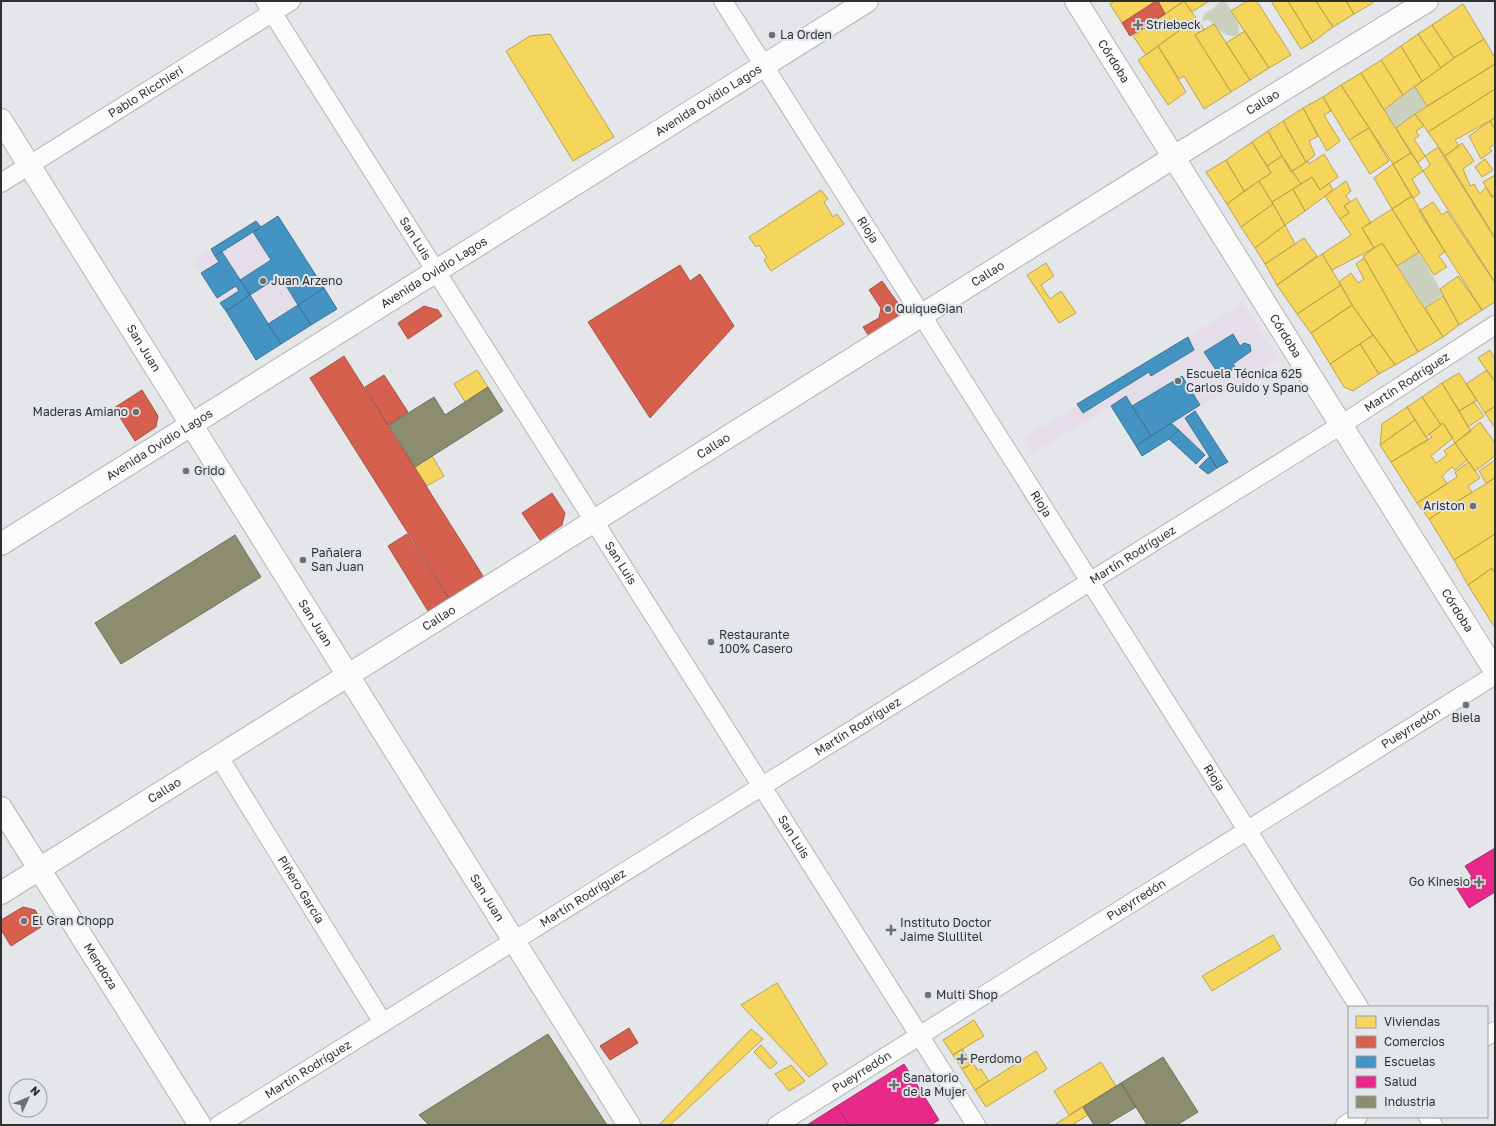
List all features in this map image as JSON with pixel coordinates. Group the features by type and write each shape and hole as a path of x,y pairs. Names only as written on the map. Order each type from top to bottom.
{"main road":[{"name":"Avenida Ovidio Lagos","path":"1,544 868,1"},
{"name":"Córdoba","path":"1076,1 1495,671"},
{"name":"Callao","path":"1,893 1174,157 1427,1"},
{"name":"San Juan","path":"1,120 629,1125"},
{"name":"Mendoza","path":"1,808 200,1125"}],"street":[{"name":"Pablo Ricchieri","path":"1,183 269,7 291,1"},
{"name":"Rioja","path":"723,1 1249,830 1358,1006"},
{"name":"San Luis","path":"269,7 976,1125"},
{"name":"Martín Rodríguez","path":"219,1125 1341,425 1495,326"},
{"name":"Pueyrredón","path":"777,1125 1495,675"},
{"name":"Piñero García","path":"219,757 382,1023"},
{"path":"1345,1125 1356,1118"}],"shaded area":[{"name":"Juan Arzeno","path":"278,216 337,309 256,360 193,260 256,221 261,227"},
{"name":"Escuela Técnica 625 Carlos Guido y Spano","path":"1243,303 1279,359 1195,411 1228,462 1208,474 1169,439 1142,456 1111,406 1032,454 1023,438"}],"green space":[{"path":"1220,1 1225,1 1235,17 1239,35 1230,36 1219,30 1209,20 1202,21 1205,13 1214,8"},
{"path":"1415,87 1427,106 1396,128 1384,110"},
{"path":"1419,252 1443,294 1425,308 1397,266"}],"building: Viviendas":[{"path":"1115,1 1156,1 1122,23 1110,4"},
{"path":"1158,1 1184,1 1165,14"},
{"path":"1184,1 1209,1 1192,12"},
{"path":"1184,1 1196,18 1146,55 1133,36"},
{"path":"1247,1 1256,1 1291,55 1269,68 1231,11"},
{"path":"1271,1 1288,1 1313,42 1301,49"},
{"path":"1288,1 1316,1 1333,27 1313,42"},
{"path":"1316,1 1346,1 1354,14 1333,27"},
{"path":"1346,1 1372,1 1373,3 1354,14"},
{"path":"1463,4 1484,39 1454,58 1432,25"},
{"path":"1196,18 1204,29 1195,35 1231,92 1204,109 1184,76 1179,79 1158,46"},
{"path":"1214,24 1250,80 1231,92 1195,35"},
{"path":"1432,25 1454,58 1441,68 1418,34"},
{"path":"1245,31 1269,68 1250,80 1226,43"},
{"path":"550,34 614,137 573,161 506,51 530,36"},
{"path":"1418,34 1441,68 1422,81 1401,46"},
{"path":"1484,39 1495,58 1495,64 1427,106 1415,87 1454,58"},
{"path":"1158,46 1186,92 1168,105 1138,60"},
{"path":"1401,46 1422,81 1403,95 1381,60"},
{"path":"1381,60 1403,95 1384,110 1361,73"},
{"path":"1495,64 1495,89 1428,132 1415,114"},
{"path":"1361,73 1411,153 1393,164 1341,85"},
{"path":"1341,85 1369,128 1349,140 1323,97"},
{"path":"1495,89 1495,118 1455,140 1459,146 1445,156 1428,132"},
{"path":"1323,97 1331,111 1324,115 1340,141 1327,151 1303,108"},
{"path":"1303,108 1318,136 1309,141 1315,155 1306,162 1283,121"},
{"path":"1415,114 1424,126 1416,131 1419,136 1414,139 1425,156 1418,163 1396,128"},
{"path":"1495,118 1495,129 1490,121"},
{"path":"1283,121 1306,162 1291,172 1268,131"},
{"path":"1490,121 1495,129 1495,144 1489,148 1492,151 1481,159 1469,136"},
{"path":"1369,128 1389,161 1370,174 1349,140"},
{"path":"1268,131 1282,156 1267,166 1252,142"},
{"path":"1252,142 1271,173 1244,191 1226,160"},
{"path":"1462,143 1474,161 1463,169 1470,186 1474,184 1480,194 1486,187 1492,197 1495,195 1495,238 1445,156"},
{"path":"1438,147 1495,239 1495,282 1423,171 1430,165 1425,156"},
{"path":"1411,153 1423,171 1412,179 1420,193 1413,199 1393,164"},
{"path":"1324,154 1338,177 1320,190 1312,177 1301,184 1292,171 1308,161 1309,164"},
{"path":"1282,156 1301,184 1272,202 1259,181 1271,173 1267,166"},
{"path":"1485,159 1493,170 1482,177 1475,167"},
{"path":"1226,160 1244,191 1227,204 1206,172"},
{"path":"1393,164 1412,196 1392,209 1374,178"},
{"path":"1495,175 1495,195 1492,197 1483,182"},
{"path":"1312,177 1320,190 1329,183 1333,190 1305,211 1293,189"},
{"path":"1259,181 1273,204 1241,227 1227,204"},
{"path":"1346,181 1351,191 1346,196 1350,202 1344,206 1349,213 1340,219 1325,196"},
{"path":"1293,189 1305,211 1285,225 1272,202"},
{"path":"821,190 828,199 824,202 833,217 837,214 844,224 771,271 764,260 767,258 759,245 756,247 749,237"},
{"path":"1412,196 1445,252 1439,256 1447,267 1434,275 1392,209"},
{"path":"1356,198 1371,223 1362,228 1374,248 1332,270 1322,254 1351,235 1340,219 1349,213 1344,206"},
{"path":"1433,202 1442,215 1447,211 1495,283 1495,302 1482,310 1419,211"},
{"path":"1273,204 1285,225 1255,248 1241,227"},
{"path":"1392,209 1419,252 1397,266 1382,243 1374,248 1362,228"},
{"path":"1285,225 1295,244 1265,264 1255,248"},
{"path":"1304,238 1317,256 1277,285 1265,264"},
{"path":"1382,243 1443,337 1418,352 1363,256"},
{"path":"1322,254 1341,285 1297,314 1277,285"},
{"path":"1364,258 1418,352 1395,365 1352,305 1339,282 1351,273 1358,283 1364,279 1356,264"},
{"path":"1046,263 1054,276 1041,285 1050,299 1061,291 1076,313 1059,323 1027,275"},
{"path":"1458,276 1482,310 1459,325 1440,289"},
{"path":"1341,285 1352,305 1311,333 1297,314"},
{"path":"1443,296 1459,325 1443,337 1425,308"},
{"path":"1352,305 1373,335 1330,364 1311,333"},
{"path":"1373,335 1395,365 1379,374 1360,344"},
{"path":"1360,344 1379,374 1353,391 1344,387 1330,364"},
{"path":"1490,350 1495,360 1495,382 1478,358"},
{"path":"477,370 488,387 465,402 454,384"},
{"path":"1487,370 1495,382 1495,406 1485,413 1466,384"},
{"path":"1459,373 1477,400 1459,411 1442,383"},
{"path":"1442,383 1471,431 1455,443 1443,423 1441,425 1422,397"},
{"path":"1422,397 1441,425 1426,437 1407,407"},
{"path":"1474,402 1484,416 1468,427 1459,411"},
{"path":"1495,406 1495,428 1485,413"},
{"path":"1407,407 1415,420 1380,445 1382,424"},
{"path":"1415,420 1428,440 1391,462 1380,445"},
{"path":"1480,422 1495,443 1495,456 1475,471 1455,443"},
{"path":"1443,423 1453,438 1431,456 1436,463 1447,455 1444,451 1455,443 1467,460 1455,470 1452,467 1442,476 1447,484 1417,503 1391,462 1432,437 1429,434"},
{"path":"432,456 444,476 427,486 415,467"},
{"path":"1495,460 1495,478 1486,483 1479,471"},
{"path":"1469,462 1480,478 1468,486 1472,492 1429,519 1417,503 1457,477 1455,472"},
{"name":"Ariston","path":"1495,478 1495,534 1454,560 1429,519"},
{"path":"1495,534 1495,573 1492,568 1468,585 1454,560"},
{"path":"1492,568 1495,573 1495,628 1468,585"},
{"path":"1273,935 1281,949 1212,991 1202,976"},
{"path":"777,983 827,1064 809,1077 741,1005"},
{"path":"974,1020 984,1036 953,1055 943,1040"},
{"path":"751,1029 763,1039 670,1125 659,1125"},
{"path":"761,1045 777,1063 770,1069 754,1052"},
{"path":"962,1049 972,1064 962,1069 953,1055"},
{"path":"1036,1051 1047,1069 986,1107 975,1090"},
{"path":"1101,1062 1116,1086 1069,1115 1054,1091"},
{"path":"973,1063 978,1071 981,1069 989,1081 975,1090 962,1069"},
{"path":"791,1065 805,1081 789,1091 775,1074"},
{"path":"1083,1107 1088,1115 1072,1125 1054,1125"}],"building: Comercios":[{"path":"1158,1 1165,14 1130,36 1122,23"},
{"path":"680,265 690,281 700,274 734,326 650,418 588,322"},
{"path":"882,281 900,306 896,322 870,338 863,327 879,318 881,308 869,290"},
{"path":"424,306 438,310 442,316 408,339 398,323"},
{"path":"344,356 483,576 449,598 310,378"},
{"path":"384,375 408,412 388,425 365,387"},
{"name":"Maderas Amiano","path":"142,390 158,416 156,427 135,441 114,408"},
{"path":"552,493 565,513 562,525 540,540 522,513"},
{"path":"407,534 448,598 428,611 388,546"},
{"path":"23,907 35,910 44,925 11,946 1,930 1,920"},
{"path":"629,1028 638,1043 610,1060 600,1046"}],"building: Escuelas":[{"path":"278,216 324,288 298,305 280,276 250,295 240,280 271,260 253,232"},
{"path":"256,221 261,227 215,256 211,249"},
{"path":"222,252 250,295 226,311 220,303 239,291 236,286 217,298 201,273 219,262 215,256"},
{"path":"324,288 337,309 311,325 298,305"},
{"path":"250,295 281,344 256,360 226,311"},
{"path":"298,305 311,325 281,344 268,324"},
{"path":"1233,334 1240,346 1244,343 1250,345 1251,351 1233,364 1236,368 1228,373 1225,369 1218,373 1204,352"},
{"path":"1188,337 1194,350 1151,376 1149,372 1083,413 1077,404"},
{"path":"1182,376 1200,405 1151,436 1132,406"},
{"path":"1126,396 1151,436 1136,446 1111,406"},
{"path":"1195,411 1228,462 1217,468 1185,418"},
{"path":"1171,423 1179,430 1169,439 1142,456 1136,446"},
{"path":"1179,430 1205,455 1196,464 1169,439"},
{"path":"1210,456 1217,468 1208,474 1199,467"}],"building: Salud":[{"name":"Go Kinesio","path":"1495,848 1495,892 1469,908 1456,887 1472,877 1465,866"},
{"name":"Sanatorio de la Mujer","path":"904,1064 939,1120 931,1125 849,1125 837,1106"},
{"path":"837,1106 849,1125 807,1125"}],"building: Industria":[{"path":"488,387 503,411 415,467 389,425 434,397 445,415"},
{"path":"235,535 261,577 121,664 95,623"},
{"path":"548,1034 607,1125 429,1125 419,1115"},
{"path":"1163,1057 1198,1112 1177,1125 1147,1125 1121,1083"},
{"path":"1121,1083 1136,1107 1106,1125 1094,1125 1083,1107"}],"place":[{"name":"Striebeck","path":"1138,25"},
{"name":"La Orden","path":"772,35"},
{"name":"Juan Arzeno","path":"263,281"},
{"name":"QuiqueGian","path":"888,309"},
{"name":"Escuela Técnica 625 Carlos Guido y Spano","path":"1178,381"},
{"name":"Maderas Amiano","path":"136,412"},
{"name":"Grido","path":"186,471"},
{"name":"Ariston","path":"1473,506"},
{"name":"Pañalera San Juan","path":"303,560"},
{"name":"Restaurante 100% Casero","path":"711,642"},
{"name":"Biela","path":"1466,705"},
{"name":"Go Kinesio","path":"1479,882"},
{"name":"El Gran Chopp","path":"24,921"},
{"name":"Instituto Doctor Jaime Slullitel","path":"891,930"},
{"name":"Multi Shop","path":"928,995"},
{"name":"Perdomo","path":"962,1059"},
{"name":"Sanatorio de la Mujer","path":"894,1085"}]}
